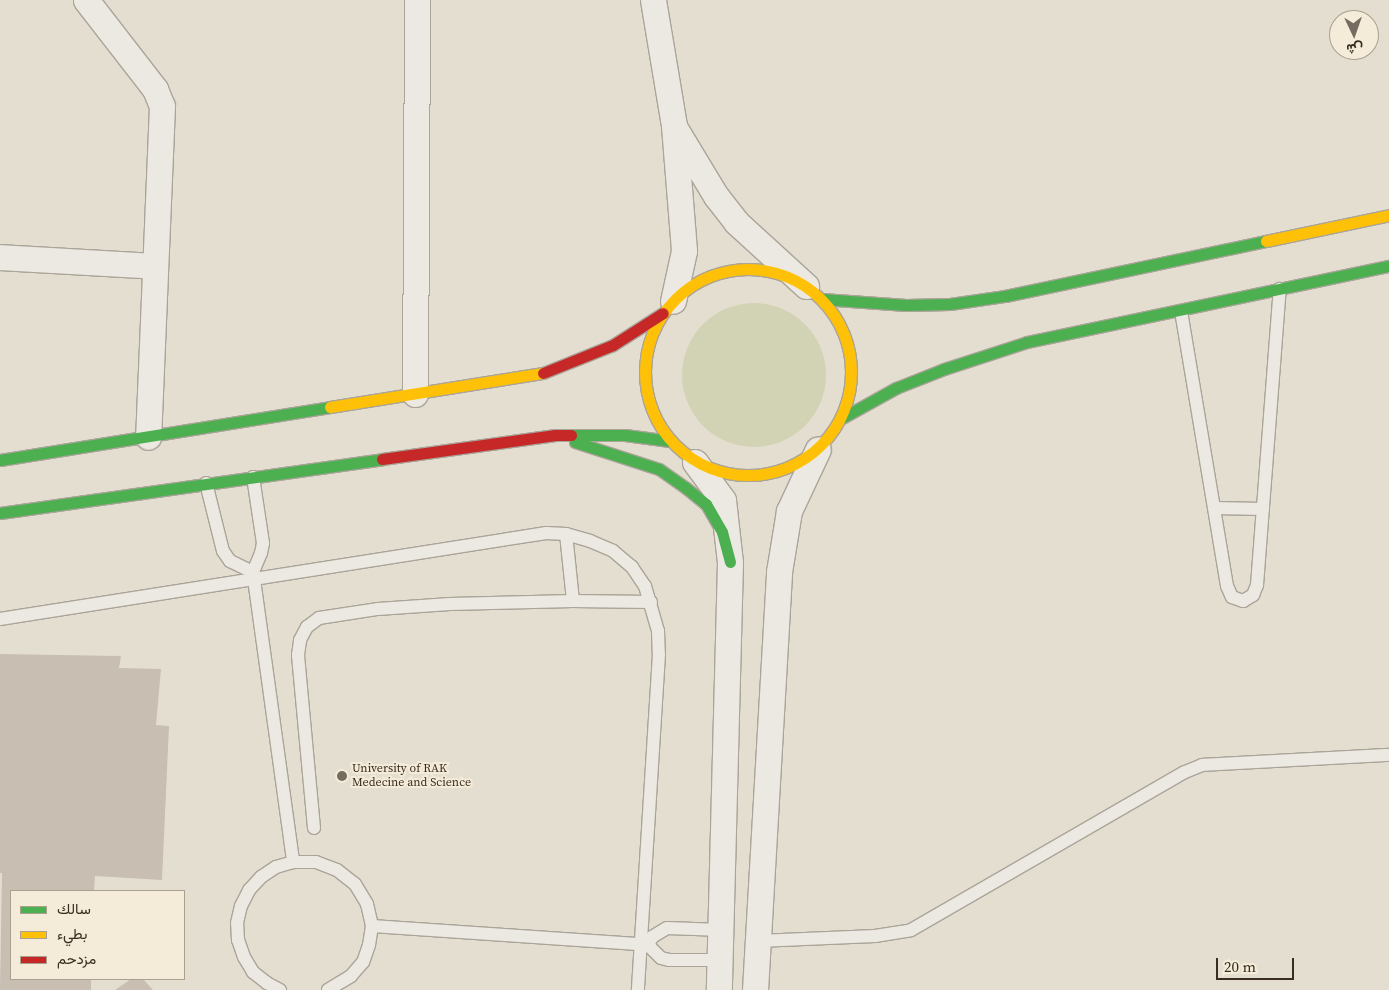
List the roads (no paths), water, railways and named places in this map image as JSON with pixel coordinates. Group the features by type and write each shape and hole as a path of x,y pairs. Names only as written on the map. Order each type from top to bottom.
{"main road":[{"path":"0,460 545,373 613,345 668,307 702,279 737,269 773,271 814,292 906,305 959,303 1014,294 1389,215"},
{"path":"842,418 896,388 944,368 1027,342 1389,266"},
{"path":"668,307 648,344 644,378 652,412 670,441 695,462 726,474 759,476 791,467 818,449 842,418 852,388 851,355 841,325 814,292"},
{"path":"0,513 555,435 625,435 670,441"},
{"path":"555,435 660,469 706,504 722,532 730,562"}],"street":[{"path":"86,0 154,89 162,106 148,437"},
{"path":"415,394 417,0"},
{"path":"654,0 674,126 684,251 668,307"},
{"path":"674,126 716,196 736,222 814,292"},
{"path":"0,257 155,266"},
{"path":"755,990 779,572 789,511 818,449"},
{"path":"695,462 723,500 730,562 719,990"}],"lane":[{"path":"1181,311 1229,592 1232,597 1243,600 1249,599 1256,590 1280,289"},
{"path":"253,477 263,543 253,576 293,862"},
{"path":"206,483 223,551 230,561 253,576"},
{"path":"1214,508 1263,509"},
{"path":"566,534 573,601"},
{"path":"0,619 253,576 526,536 566,534 590,541 613,552 626,562 646,586 658,631 659,654 644,945 638,990"},
{"path":"314,828 298,655 300,640 308,627 319,618 334,614 378,609 450,604 573,601 651,602"},
{"path":"758,941 875,936 911,930 1185,772 1202,765 1389,755"},
{"path":"280,990 267,983 254,972 244,957 238,940 237,923 241,906 249,890 261,877 276,867 293,862 316,862 337,870 355,884 367,904 372,926 369,945 363,962 351,976 328,990"},
{"path":"372,926 644,945 661,958 669,960 720,960"},
{"path":"644,945 652,937 667,928 722,930"}],"place":[{"name":"University of RAK Medecine and Science","path":"342,776"}]}
